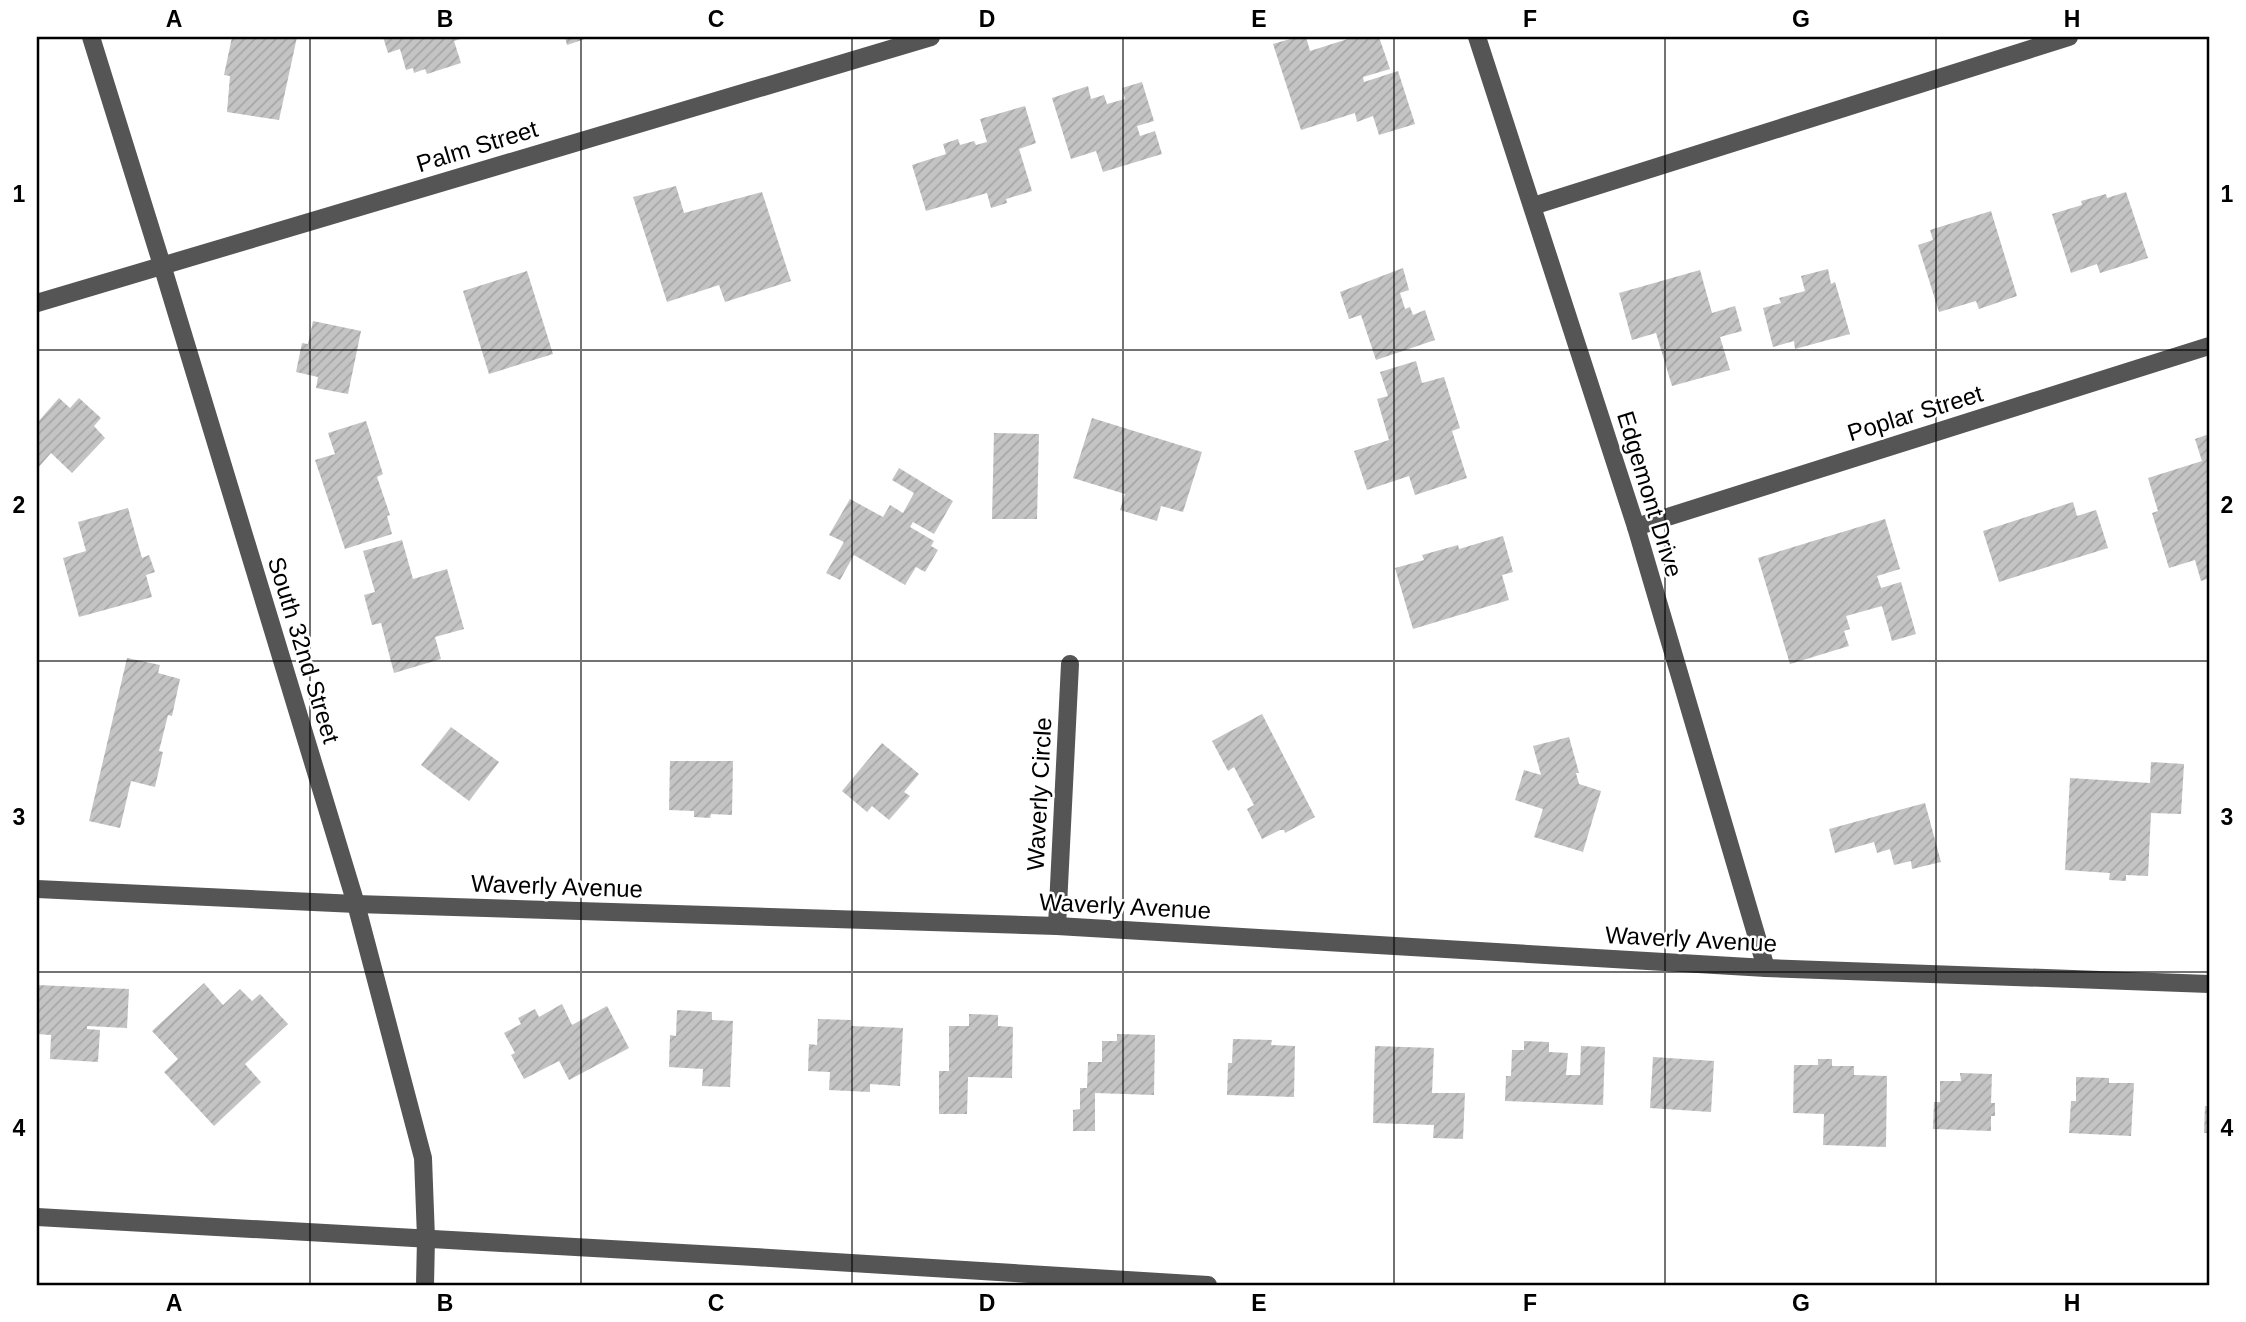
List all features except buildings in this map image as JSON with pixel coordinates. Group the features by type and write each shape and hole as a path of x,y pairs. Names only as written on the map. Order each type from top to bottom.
{"street":[{"name":"South 32nd Street","path":"91,37 356,904 423,1158 425,1285"},
{"name":"Palm Street","path":"37,303 932,37"},
{"name":"Edgemont Drive","path":"1477,37 1636,527 1766,968"},
{"path":"1532,206 2069,37"},
{"name":"Poplar Street","path":"1636,527 2209,346"},
{"name":"Waverly Circle","path":"1057,926 1070,664"},
{"name":"Waverly Avenue","path":"37,889 356,904 1057,926 1766,968 2209,984"},
{"path":"37,1217 1208,1285"}]}
